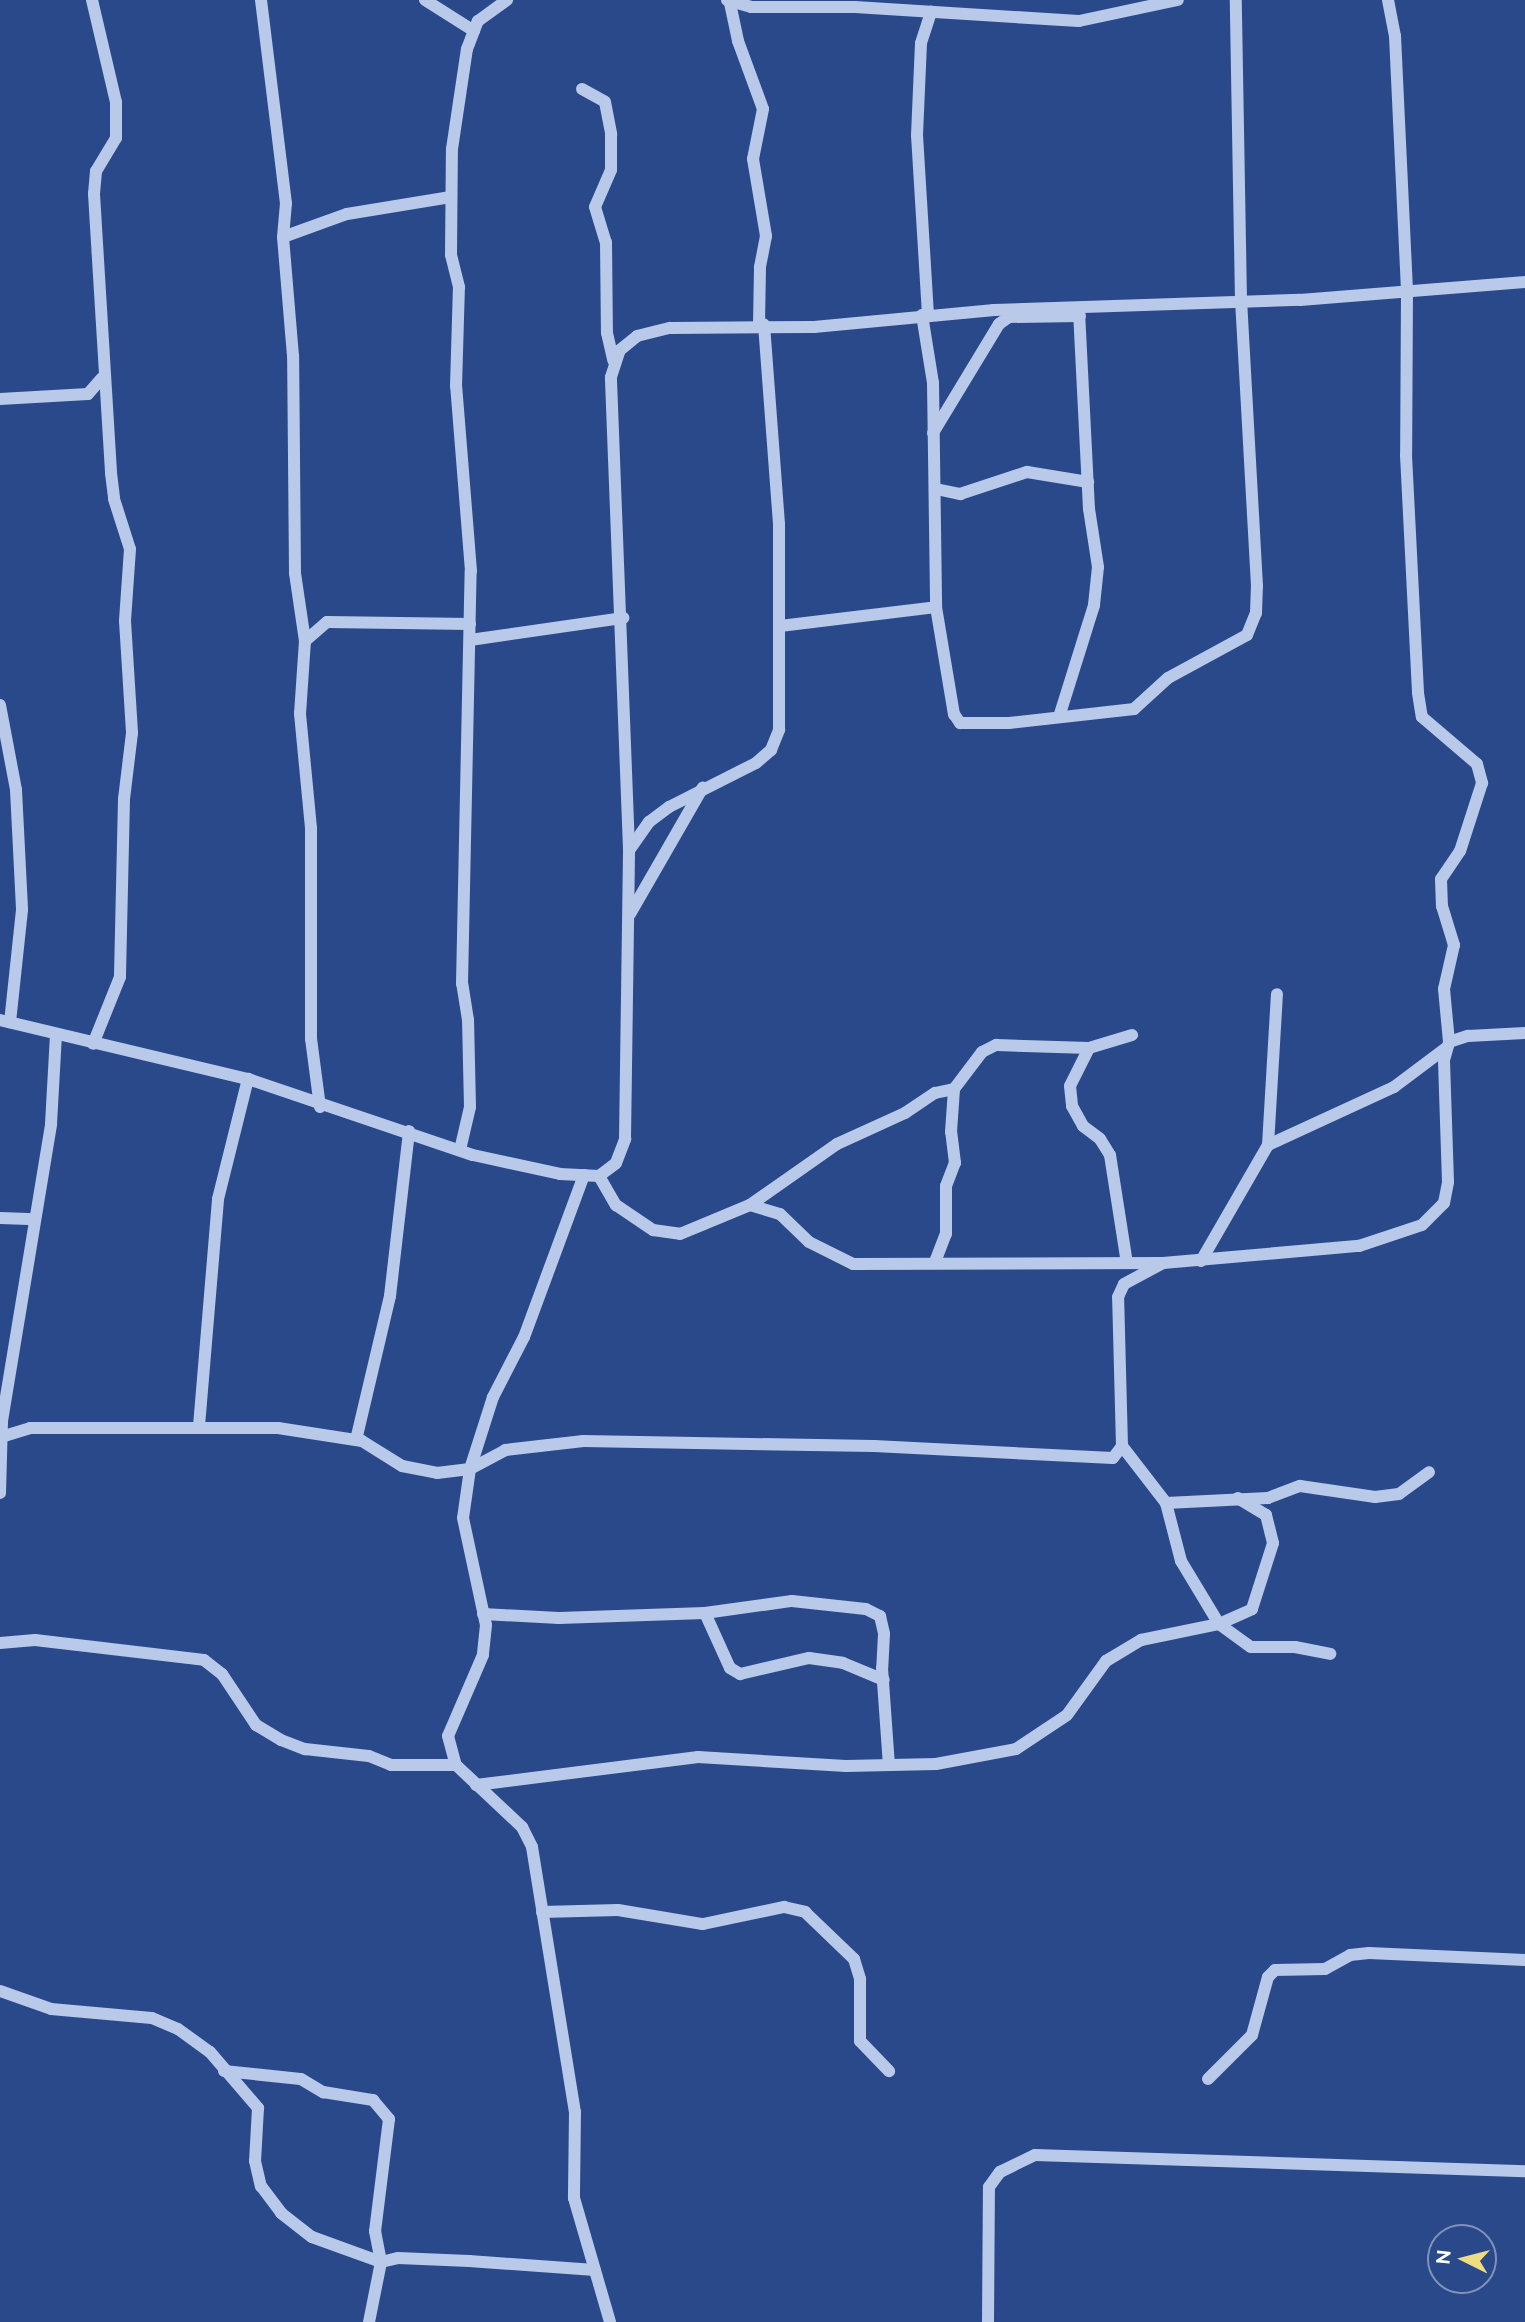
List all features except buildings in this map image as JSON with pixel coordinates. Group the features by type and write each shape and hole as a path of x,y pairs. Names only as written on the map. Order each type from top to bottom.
{"street":[{"path":"92,0 111,78 116,126 111,151 96,171 94,194 102,378 114,499 130,548 125,621 132,733 124,799 120,976 113,1005 93,1044"},
{"path":"261,0 286,203 283,237 293,356 295,573 304,641 300,714 311,828 311,1039 320,1107"},
{"path":"425,0 474,31"},
{"path":"460,1150 470,1107 468,1020 462,984 471,571 456,386 459,273 451,255 454,117 461,103 467,49 478,21 508,0"},
{"path":"998,0 998,15"},
{"path":"729,1 751,8 853,3 931,12 1079,21 1178,0"},
{"path":"931,12 921,43 917,135 925,315 933,383 930,455 936,489 936,607 954,715 960,723 982,725 1134,709 1168,678 1247,635 1256,613 1257,586 1241,301 1236,0"},
{"path":"750,1205 780,1214 809,1242 853,1264 1201,1261 1359,1247 1405,1233 1435,1217 1448,1182 1448,1045 1444,989 1454,945 1442,906 1441,879 1460,851 1482,783 1477,764 1422,716 1406,455 1407,290 1395,36 1388,0"},
{"path":"629,849 649,822 704,785 756,763 771,750 779,730 779,513 762,325 760,267 766,236 753,159 763,108 738,41 729,1"},
{"path":"0,705 16,790 22,911 5,1021 248,1079 320,1107 409,1131 460,1150 560,1174 599,1176 616,1163 625,1139 629,849 624,618 613,360 607,333 606,242 595,207 611,170 611,134 605,102 582,89"},
{"path":"283,237 347,214 451,197"},
{"path":"933,433 999,324 1009,317 1525,282"},
{"path":"613,360 638,336 670,328 762,325 814,327 925,315 1079,313"},
{"path":"1059,717 1094,605 1098,567 1088,482 1079,313"},
{"path":"0,398 88,394 102,378"},
{"path":"936,489 960,494 1027,472 1088,482"},
{"path":"779,626 936,607"},
{"path":"470,640 624,618"},
{"path":"304,641 327,622 470,624"},
{"path":"628,918 704,785"},
{"path":"1201,1261 1268,1145 1277,994"},
{"path":"1268,1145 1394,1087 1448,1045 1468,1036 1525,1033"},
{"path":"0,1493 1,1421 51,1124 56,1035"},
{"path":"935,1262 946,1234 946,1186 955,1163 951,1132 954,1089 982,1052 996,1045 1089,1048 1132,1035"},
{"path":"1089,1048 1070,1086 1072,1106 1083,1126 1100,1139 1110,1154 1127,1263"},
{"path":"199,1426 218,1199 248,1079"},
{"path":"599,1176 616,1205 653,1230 680,1234 750,1205 837,1144 905,1113 935,1093 954,1089"},
{"path":"356,1440 390,1296 409,1131"},
{"path":"584,1175 524,1337 493,1397 470,1469 463,1518 484,1614 483,1655 448,1736 456,1765 522,1827 532,1847 575,2112 575,2198 610,2322"},
{"path":"0,1218 35,1219"},
{"path":"1163,1263 1124,1284 1118,1297 1122,1446 1166,1503 1181,1561 1219,1624 1251,1647 1295,1647 1330,1654"},
{"path":"1,1437 30,1429 199,1426 278,1428 356,1440 402,1466 437,1473 470,1469 505,1450 583,1441 874,1446 1113,1458 1122,1446"},
{"path":"1166,1503 1269,1498 1300,1486 1375,1497 1399,1494 1429,1472"},
{"path":"476,1785 698,1757 890,1765 936,1764 1016,1749 1066,1715 1106,1661 1141,1640 1219,1624 1252,1609 1273,1543 1266,1515 1238,1498"},
{"path":"484,1614 559,1618 705,1612 792,1601 866,1609 880,1616 890,1765"},
{"path":"705,1612 730,1668 740,1674 809,1657 843,1663 884,1680"},
{"path":"0,1643 35,1640 204,1660 222,1674 256,1725 281,1741 305,1749 369,1756 391,1765 456,1765"},
{"path":"542,1912 618,1910 703,1924 784,1907 805,1912 854,1959 860,1979 860,2041 889,2071"},
{"path":"1208,2079 1252,2035 1268,1977 1275,1970 1325,1969 1350,1955 1369,1953 1525,1960"},
{"path":"0,1991 51,2009 152,2018 178,2029 209,2052 258,2108 255,2161 261,2186 281,2213 312,2237 381,2262 398,2258 595,2270"},
{"path":"224,2071 301,2079 323,2092 373,2100 389,2119 375,2231 381,2262 369,2322"},
{"path":"988,2322 989,2187 1000,2172 1035,2155 1525,2171"}]}
